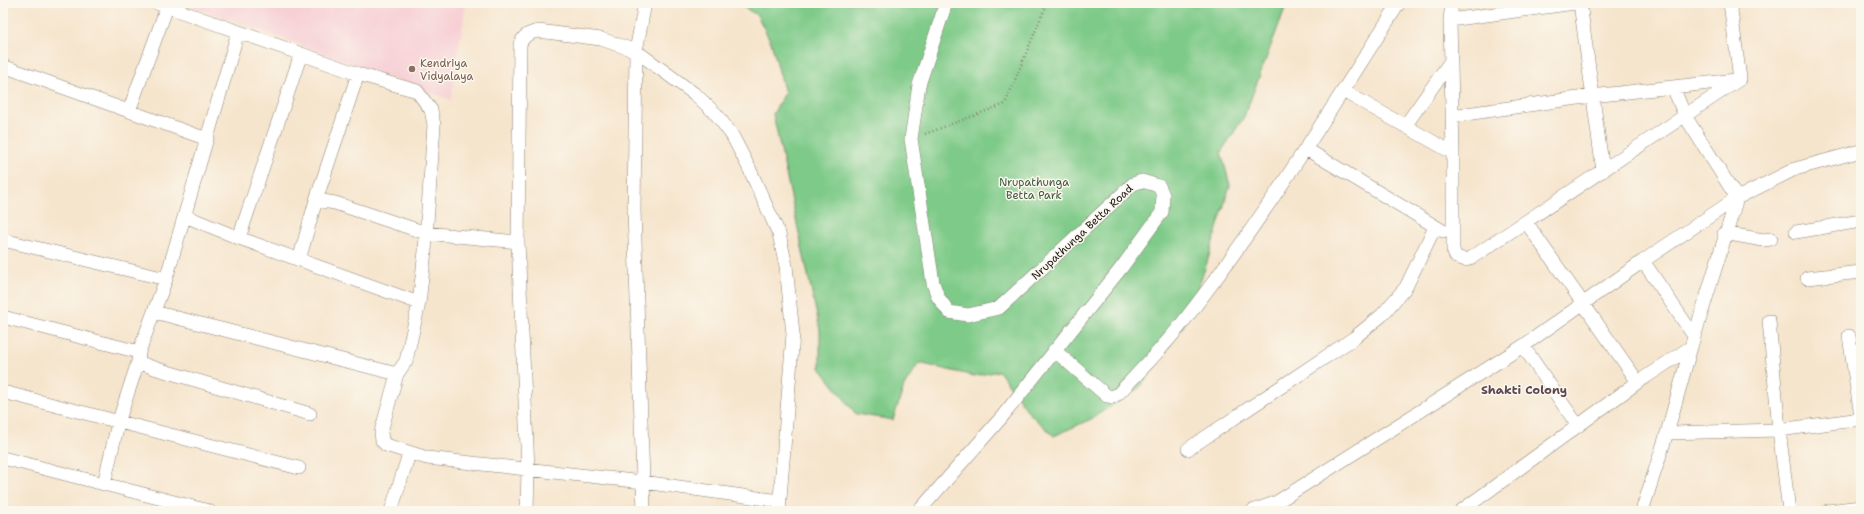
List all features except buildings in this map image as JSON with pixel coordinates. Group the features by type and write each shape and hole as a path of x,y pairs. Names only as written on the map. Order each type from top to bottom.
{"street":[{"path":"644,511 634,210 636,51 645,3"},
{"name":"Nrupathunga Betta Road","path":"919,511 1001,418 1054,350 1122,268 1162,212 1163,195 1159,186 1142,181 1133,184 999,308 968,316 949,312 938,297 933,283 911,139 919,86 946,3"},
{"path":"1054,350 1107,396 1112,397 1118,394 1182,323 1306,149 1399,3"},
{"path":"1452,3 1450,20 1450,62 1453,153 1453,250 1456,257 1466,260 1526,222 1740,79"},
{"path":"1450,20 1575,3"},
{"path":"1580,3 1602,171"},
{"path":"1730,3 1740,79"},
{"path":"129,111 162,5 358,74 417,91 431,110 434,125 426,233 419,303 406,361 397,374 381,437 382,441 386,445 409,454 427,458 528,469 643,482 780,506 793,334 786,266 779,234 750,168 732,135 716,114 696,95 636,51 601,39 547,31 530,33 523,38 520,44 518,242 528,469 527,511"},
{"path":"104,484 118,423 166,280 238,32"},
{"path":"239,238 301,54"},
{"path":"1405,126 1450,62"},
{"path":"3,66 207,139"},
{"path":"299,260 316,200 358,74"},
{"path":"1452,116 1592,96 1740,79"},
{"path":"1673,87 1685,116 1737,198"},
{"path":"1343,90 1453,153"},
{"path":"1306,149 1453,237"},
{"path":"1252,511 1281,507 1523,346 1582,303 1737,198 1794,169 1861,151"},
{"path":"1642,511 1667,433 1724,233 1737,198"},
{"path":"316,200 335,203 426,233 518,242"},
{"path":"185,216 239,238 419,303"},
{"path":"1796,232 1861,221"},
{"path":"1526,222 1638,382"},
{"path":"1188,450 1354,338 1382,315 1406,287 1435,226"},
{"path":"1724,233 1763,240 1771,239"},
{"path":"3,240 166,280"},
{"path":"1643,261 1692,341"},
{"path":"1807,278 1861,272"},
{"path":"154,312 397,374"},
{"path":"3,317 139,357 154,368 310,414"},
{"path":"1769,321 1779,430 1789,511"},
{"path":"1849,336 1861,416"},
{"path":"1461,511 1692,341"},
{"path":"1523,346 1578,426"},
{"path":"3,392 118,423 299,468"},
{"path":"1667,433 1779,430 1861,419"},
{"path":"391,511 409,454"},
{"path":"3,458 209,511"},
{"path":"1828,511 1861,507"}],"path":[{"path":"911,139 1005,104 1047,3"}],"shaded area":[{"name":"Kendriya Vidyalaya","path":"182,3 466,3 451,100 284,39"}],"green space":[{"path":"542,3 604,3 546,6"},
{"name":"Nrupathunga Betta Park","path":"736,3 1287,3 1244,117 1221,152 1230,185 1206,266 1184,325 1139,388 1091,419 1054,436 1030,414 999,371 974,376 919,363 904,386 893,420 856,414 820,368 820,330 773,114 785,93 771,42 757,15"}],"place":[{"name":"Kendriya Vidyalaya","path":"412,69"}],"district":[{"name":"Shakti Colony","path":"1524,390"}]}
